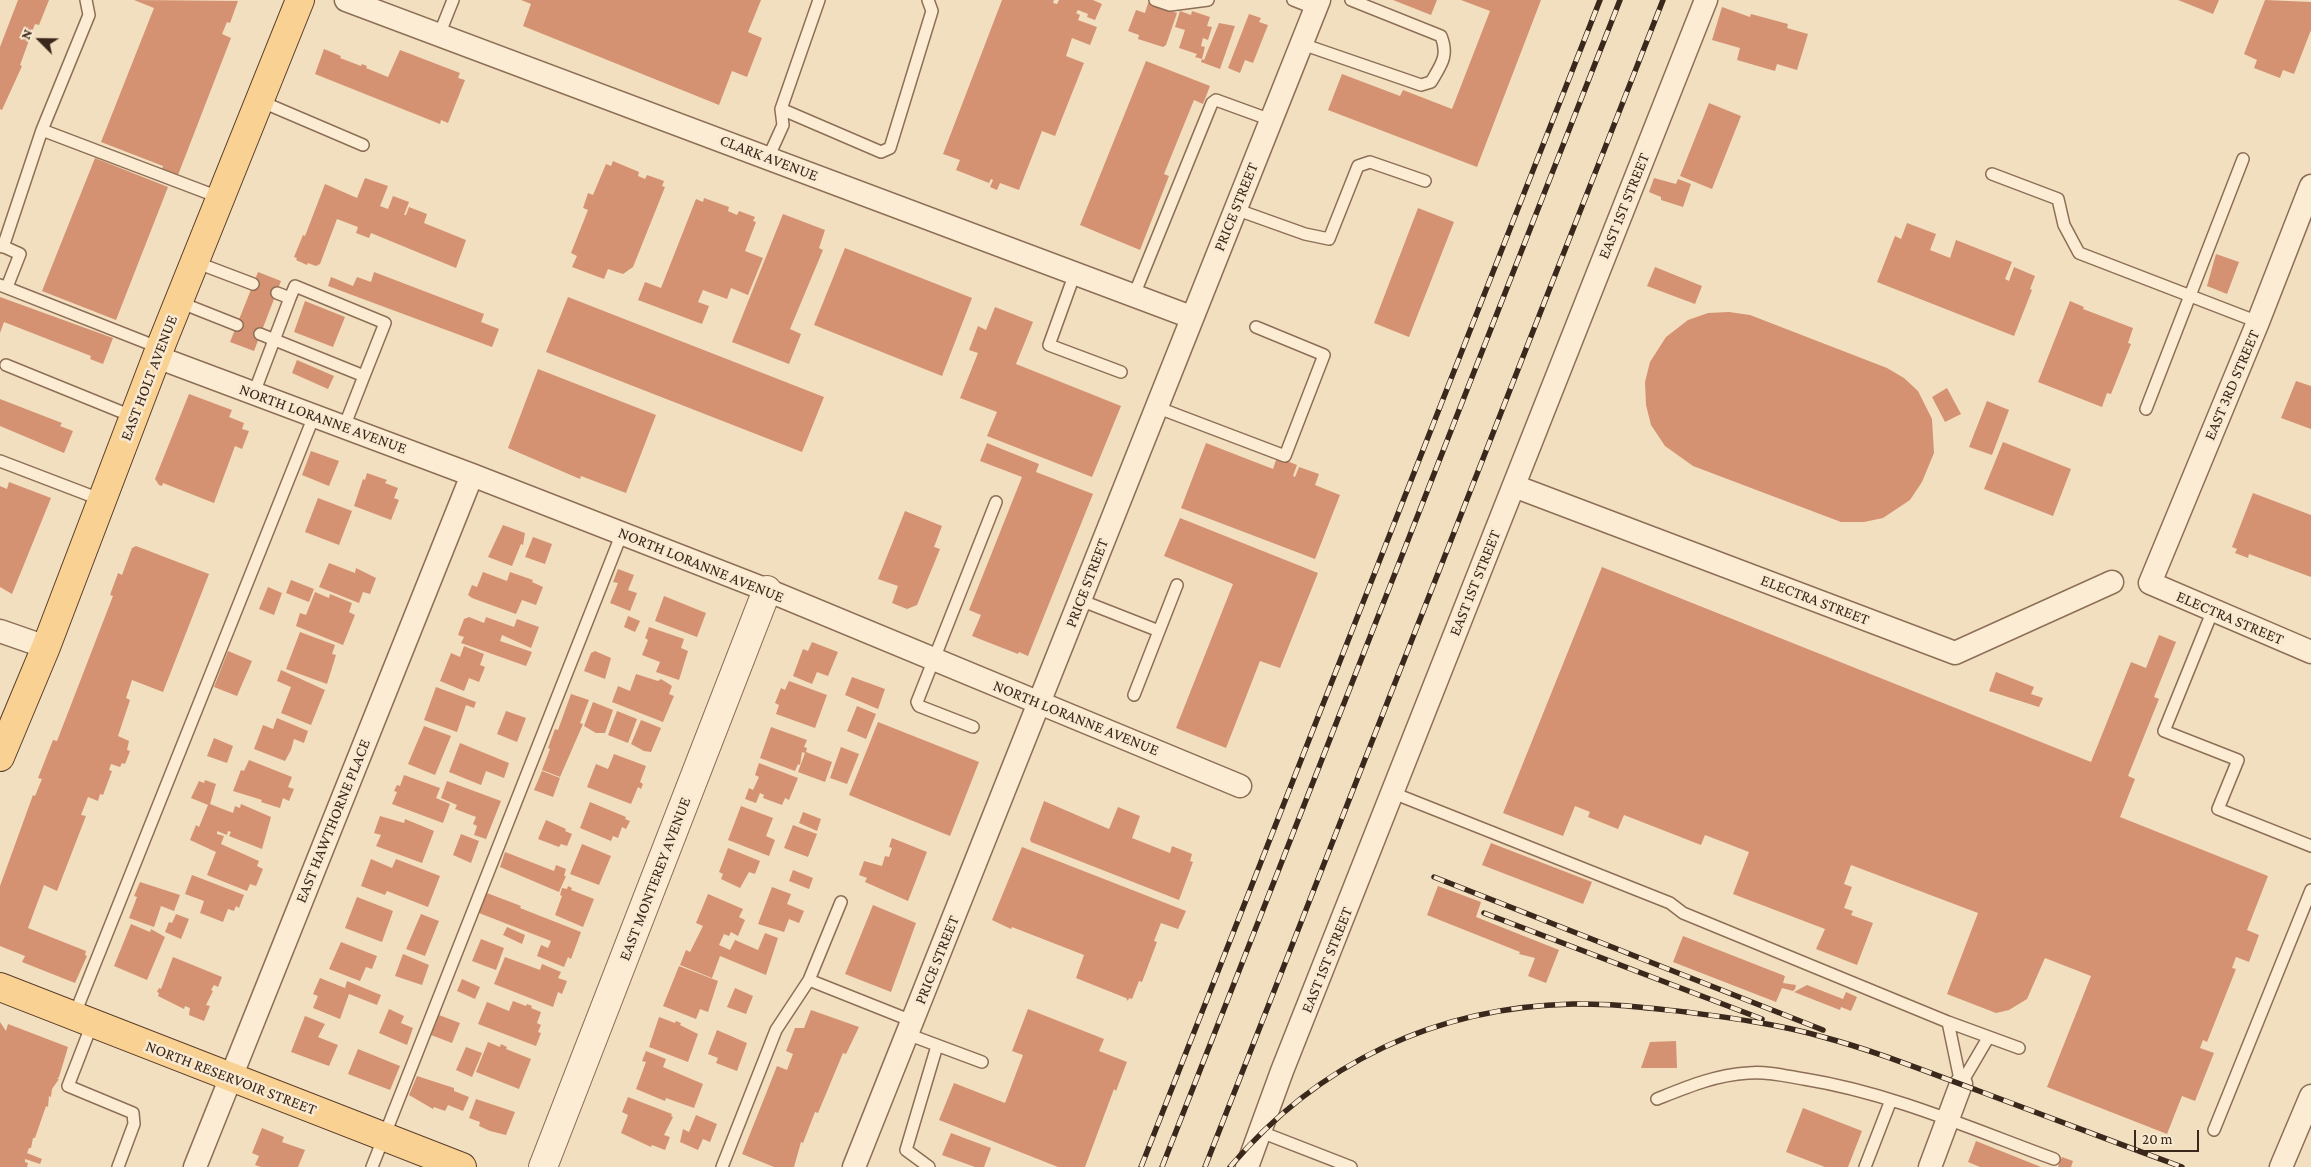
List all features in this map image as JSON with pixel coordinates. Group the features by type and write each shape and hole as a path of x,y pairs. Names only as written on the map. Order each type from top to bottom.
{"main road":[{"name":"EAST HOLT AVENUE","path":"0,757 46,647 158,352 300,0"},
{"name":"NORTH RESERVOIR STREET","path":"0,987 462,1167"}],"street":[{"name":"CLARK AVENUE","path":"346,0 1191,317"},
{"name":"EAST 1ST STREET","path":"1247,1167 1282,1071 1706,0"},
{"name":"PRICE STREET","path":"854,1167 1040,704 1191,317 1318,4"},
{"name":"EAST 3RD STREET","path":"2150,583 2258,322 2311,186"},
{"name":"NORTH LORANNE AVENUE","path":"158,352 254,393 472,475 767,590 1240,786"},
{"name":"EAST HAWTHORNE PLACE","path":"195,1167 472,475"},
{"name":"ELECTRA STREET","path":"1514,486 1955,653 2112,582"},
{"name":"ELECTRA STREET","path":"2150,583 2311,652"},
{"name":"EAST MONTEREY AVENUE","path":"543,1167 767,590"},
{"path":"0,631 46,647"},
{"path":"1930,1167 1961,1084"},
{"path":"2281,1167 2311,1096"}],"lane":[{"path":"86,0 89,15 42,130 2,246 20,254 3,286 158,352"},
{"path":"439,35 453,0"},
{"path":"768,158 783,125 781,108 819,0"},
{"path":"781,108 881,152 890,148 932,10 928,0"},
{"path":"1155,0 1170,5 1208,0"},
{"path":"1293,0 1318,4"},
{"path":"1302,44 1421,85 1431,82 1441,66 1446,49 1441,36 1351,0"},
{"path":"1134,295 1212,104 1216,100 1271,120"},
{"path":"260,101 363,144"},
{"path":"42,130 220,198"},
{"path":"2146,409 2188,296 2243,159"},
{"path":"1235,209 1305,234 1329,240 1358,166 1370,162 1425,181"},
{"path":"1992,174 2058,199 2064,225 2079,253 2258,322"},
{"path":"195,262 253,284"},
{"path":"1075,274 1049,345 1121,372"},
{"path":"254,393 295,286 385,323 344,427"},
{"path":"277,293 290,298"},
{"path":"179,302 237,325"},
{"path":"1156,407 1285,456 1324,355 1256,328"},
{"path":"260,334 364,376"},
{"path":"6,364 134,417"},
{"path":"118,1167 134,1124 134,1113 68,1086 83,1020 314,416"},
{"path":"0,461 102,500"},
{"path":"973,727 919,706 917,702 996,502"},
{"path":"372,1167 622,533"},
{"path":"1134,695 1177,585"},
{"path":"1080,600 1159,631"},
{"path":"2213,610 2164,731 2238,760 2218,809 2311,846"},
{"path":"1392,793 1670,903 1683,914 1988,1038 2019,1048"},
{"path":"2214,1130 2307,911 2311,890"},
{"path":"722,1167 776,1030 809,980 841,902"},
{"path":"809,980 910,1028 937,1046 982,1062"},
{"path":"1948,1022 1961,1084"},
{"path":"1961,1084 1988,1038"},
{"path":"929,1167 906,1150 937,1046"},
{"path":"1657,1099 1708,1079 1748,1072 1765,1072 1835,1084 1891,1100 2054,1159"},
{"path":"1865,1167 1891,1100"},
{"path":"1261,1132 1351,1167"}],"building":[{"path":"18,0 49,0 39,25 35,24 20,65 22,66 2,110 0,109 0,47"},
{"path":"134,0 238,1 230,23 227,22 222,34 231,38 178,175 162,169 163,166 101,142 154,8"},
{"path":"521,0 761,0 748,32 762,38 747,77 732,71 719,105 523,26 531,4"},
{"path":"1002,0 1054,0 1053,3 1057,4 1059,0 1093,0 1102,4 1095,20 1087,17 1088,14 1078,10 1076,13 1080,15 1078,20 1097,27 1090,45 1072,38 1066,56 1084,63 1055,136 1042,131 1019,190 1000,183 997,190 990,187 993,180 991,179 989,183 956,170 960,160 943,154"},
{"path":"1393,0 1437,0 1431,15"},
{"path":"1461,0 1541,0 1477,167 1328,110 1342,74 1400,96 1403,90 1452,109 1490,11"},
{"path":"2178,0 2219,0 2213,14"},
{"path":"2265,0 2311,2 2311,30 2294,74 2283,70 2280,78 2254,68 2257,60 2244,54"},
{"path":"1148,3 1177,13 1166,45 1163,47 1138,39 1139,35 1128,31 1136,10 1145,13"},
{"path":"1722,7 1750,17 1751,14 1788,24 1787,28 1808,34 1797,70 1777,64 1775,71 1737,60 1740,48 1712,40"},
{"path":"1180,11 1191,15 1192,11 1210,17 1207,26 1212,27 1208,40 1203,38 1201,46 1205,47 1202,59 1195,57 1197,54 1179,48 1185,30 1175,27"},
{"path":"1249,14 1261,18 1259,22 1268,25 1253,63 1245,60 1240,73 1228,68"},
{"path":"1219,23 1235,26 1220,69 1201,62 1202,59 1204,60"},
{"path":"324,49 341,56 340,58 361,66 362,64 367,66 366,68 388,77 400,50 460,73 458,78 465,80 448,123 441,120 440,124 315,74"},
{"path":"1146,61 1210,86 1203,104 1194,100 1164,174 1169,176 1140,250 1080,225"},
{"path":"1709,103 1741,116 1712,189 1680,176"},
{"path":"95,158 168,187 116,320 42,291"},
{"path":"613,161 639,172 638,176 645,179 647,175 664,181 662,186 665,187 633,267 623,274 608,269 604,279 572,267 577,256 571,253 588,210 583,208 588,193 593,195 606,164 611,166"},
{"path":"365,178 388,186 380,206 388,209 393,196 409,202 404,215 406,215 409,207 427,214 424,223 466,240 456,268 371,233 369,238 356,233 358,227 337,219 320,264 316,266 308,263 307,265 296,260 297,258 294,257 303,235 305,236 325,184 357,198"},
{"path":"1654,178 1676,184 1678,179 1691,184 1683,207 1661,200 1661,197 1649,192"},
{"path":"704,198 729,207 728,211 737,215 739,211 755,217 753,221 756,222 745,251 763,258 748,295 731,288 727,299 703,290 698,302 709,306 702,324 638,300 645,282 661,288 696,199 703,202"},
{"path":"1418,208 1454,222 1409,337 1374,323"},
{"path":"783,214 825,230 819,248 823,250 790,329 801,334 789,364 732,342"},
{"path":"1907,223 1936,234 1930,250 1950,258 1956,240 2012,262 2005,279 2009,281 2014,267 2035,276 2030,289 2032,290 2014,336 1877,282 1895,236 1901,239"},
{"path":"845,248 972,298 942,376 814,325"},
{"path":"2216,254 2239,262 2227,294 2207,286"},
{"path":"1655,267 1702,286 1695,304 1647,286"},
{"path":"258,272 281,281 254,351 230,342"},
{"path":"374,272 484,314 481,322 499,329 492,347 328,286 331,277 353,286 357,277 371,282"},
{"path":"0,297 113,338 103,364 90,359 91,356 4,322 0,333"},
{"path":"568,297 824,397 802,452 546,352"},
{"path":"305,301 345,317 333,347 294,332"},
{"path":"2070,301 2084,307 2083,309 2133,328 2128,343 2131,344 2111,394 2107,393 2102,407 2038,382"},
{"path":"995,307 1033,322 1016,364 1121,406 1092,477 987,436 997,412 960,398 978,353 969,350 978,326 986,330"},
{"path":"1729,312 1750,315 1887,368 1904,378 1918,391 1932,419 1934,453 1922,482 1910,500 1883,518 1864,522 1841,522 1693,466 1665,446 1651,425 1646,405 1645,382 1650,362 1666,337 1688,320 1708,313"},
{"path":"297,360 334,376 328,389 292,373"},
{"path":"538,369 656,415 626,493 581,476 580,479 508,448"},
{"path":"2296,381 2311,386 2311,429 2281,418"},
{"path":"1947,388 1961,414 1945,422 1932,397"},
{"path":"189,394 232,410 229,417 244,423 242,429 249,431 242,449 235,446 214,503 163,483 162,486 159,485 155,479"},
{"path":"0,399 62,423 60,426 73,431 64,453 0,426"},
{"path":"1987,401 2009,410 1992,455 1969,447"},
{"path":"2003,442 2071,469 2053,516 1984,489"},
{"path":"987,443 1039,464 1036,472 1093,494 1028,656 972,636 981,615 969,610 1022,477 980,461"},
{"path":"1206,443 1273,469 1277,457 1297,465 1293,476 1295,477 1299,467 1319,474 1315,485 1340,495 1315,559 1181,508"},
{"path":"311,451 339,461 329,486 302,475"},
{"path":"367,473 387,480 385,483 398,488 394,498 399,500 391,520 354,506 363,479 365,480"},
{"path":"9,482 51,498 12,594 0,587 0,486 7,489"},
{"path":"2253,493 2311,515 2311,577 2249,554 2248,558 2235,553 2237,549 2232,547"},
{"path":"318,498 352,511 339,545 305,532"},
{"path":"905,511 942,526 934,547 940,549 917,605 907,609 892,603 898,586 878,579"},
{"path":"1180,518 1318,573 1280,668 1260,661 1226,748 1176,728 1233,584 1164,556"},
{"path":"503,525 525,533 523,545 521,544 512,566 488,557"},
{"path":"533,537 552,544 545,564 525,557"},
{"path":"136,546 209,574 163,692 132,680 126,698 130,700 118,736 129,741 127,750 130,751 125,764 122,763 120,767 111,764 109,770 112,771 103,795 100,794 98,801 88,797 81,815 86,816 57,891 44,885 28,928 86,951 85,955 87,956 75,983 22,962 25,956 0,946 0,886 33,795 35,796 42,779 38,778 53,740 57,741 113,596 110,595 118,573 122,575 132,548"},
{"path":"329,563 355,573 356,568 376,578 370,594 363,592 359,603 319,587"},
{"path":"1602,567 2091,762 2131,662 2146,668 2159,635 2176,642 2154,697 2159,699 2128,776 2135,779 2120,817 2268,876 2247,930 2259,935 2249,962 2236,957 2232,968 2236,969 2207,1042 2203,1040 2200,1048 2214,1053 2195,1101 2182,1096 2167,1134 2047,1087 2091,976 2045,958 2027,999 2009,1010 1996,1013 1947,994 1978,913 1851,865 1844,884 1852,887 1844,908 1853,911 1851,915 1873,923 1857,965 1816,949 1825,929 1733,894 1749,852 1705,835 1701,845 1624,815 1618,829 1588,817 1590,812 1575,806 1563,836 1503,813"},
{"path":"618,569 634,575 628,590 637,593 630,611 610,603 618,583 613,582"},
{"path":"483,572 507,581 510,572 533,580 532,582 543,587 536,605 522,600 516,614 472,598 468,595 472,585 477,587"},
{"path":"291,580 314,589 309,602 286,593"},
{"path":"268,587 282,593 274,615 259,609"},
{"path":"315,592 329,598 330,594 352,603 349,612 355,615 343,645 296,626 300,613 306,615"},
{"path":"664,596 706,613 697,637 655,621"},
{"path":"628,616 640,621 635,632 624,627"},
{"path":"469,617 484,623 486,617 514,627 517,619 539,627 531,648 502,635 500,641 532,652 526,666 461,643 464,637 458,635 464,619"},
{"path":"649,627 684,639 681,648 688,651 679,680 656,672 660,662 642,655 648,640 645,638"},
{"path":"300,632 335,645 332,654 336,655 327,684 286,669"},
{"path":"812,642 838,652 828,676 817,672 812,684 793,676 803,649 808,651"},
{"path":"464,646 484,654 480,665 485,667 479,682 469,678 464,691 440,681 451,653 460,657"},
{"path":"228,651 252,661 237,696 214,687"},
{"path":"595,651 611,658 605,679 584,671 591,653"},
{"path":"281,670 325,690 311,725 281,713 291,687 277,681"},
{"path":"1996,672 2034,687 2031,694 2043,698 2039,707 1989,691"},
{"path":"636,674 658,681 661,679 672,686 669,694 674,696 663,722 612,702 618,686 630,691"},
{"path":"852,677 885,689 878,709 845,695"},
{"path":"789,681 827,695 815,728 776,714 779,705 775,703 781,688 785,690"},
{"path":"436,687 476,702 474,708 466,705 457,732 424,720"},
{"path":"571,694 589,700 580,723 583,724 560,777 542,770 555,729 558,730"},
{"path":"593,702 613,710 605,733 596,733 584,726"},
{"path":"857,706 876,714 866,739 847,731"},
{"path":"506,711 526,718 517,742 497,734"},
{"path":"617,711 637,719 628,743 608,735"},
{"path":"277,718 308,731 304,743 294,739 285,761 254,749 263,725 273,729"},
{"path":"641,720 661,728 651,752 644,751 631,744"},
{"path":"878,722 979,762 950,836 849,795"},
{"path":"424,726 451,736 435,775 408,764"},
{"path":"771,727 807,740 804,747 807,748 806,752 832,762 825,782 798,772 805,753 802,752 800,765 798,764 795,771 760,758"},
{"path":"214,738 233,746 227,763 207,756"},
{"path":"460,743 509,763 504,778 486,771 481,785 449,772"},
{"path":"841,747 859,754 847,784 830,778"},
{"path":"614,754 646,766 640,782 643,784 641,789 638,787 631,804 587,787 596,764 608,769"},
{"path":"249,760 292,777 288,787 294,789 289,801 283,798 280,808 233,791 241,770 244,771"},
{"path":"759,763 798,778 789,800 785,798 782,805 763,798 764,795 760,793 756,803 745,799 749,788 753,790 759,777 755,775"},
{"path":"542,771 560,778 553,797 534,790"},
{"path":"404,775 440,788 436,798 450,804 443,823 392,804 397,792 394,791 397,785 400,786"},
{"path":"205,780 216,784 210,804 233,813 235,806 240,808 241,804 271,817 262,849 229,836 231,832 228,831 227,835 217,831 217,834 224,836 221,844 259,861 257,866 263,869 256,886 250,884 247,891 207,875 216,852 190,840 196,825 199,827 208,805 191,798 199,781 204,783"},
{"path":"447,781 501,801 486,839 474,835 477,826 473,824 476,817 455,809 457,805 441,798"},
{"path":"1044,801 1109,829 1118,807 1140,816 1132,838 1170,853 1172,846 1192,854 1190,861 1193,862 1179,900 1031,842 1030,839"},
{"path":"590,802 626,817 625,819 630,821 626,829 622,827 618,838 613,836 611,841 580,828"},
{"path":"741,806 773,818 766,836 775,840 769,856 728,840"},
{"path":"803,812 821,819 817,831 799,823"},
{"path":"380,816 404,823 405,819 434,831 422,863 376,846 381,835 374,833"},
{"path":"546,820 566,829 565,831 572,834 567,846 561,844 559,847 538,839"},
{"path":"793,825 817,834 808,857 784,848"},
{"path":"461,834 479,841 471,863 453,855"},
{"path":"892,838 927,852 908,901 865,882 867,878 859,875 864,861 882,866 885,856 889,857 892,848 889,847"},
{"path":"1491,843 1592,882 1583,904 1482,865"},
{"path":"582,844 611,856 599,885 570,874"},
{"path":"1022,847 1186,911 1178,929 1161,923 1154,941 1157,942 1142,982 1139,981 1132,999 1129,998 1128,1001 1126,998 1076,978 1084,955 1012,927 1011,929 992,920"},
{"path":"728,848 760,861 755,874 749,872 740,888 721,879 723,874 719,872"},
{"path":"505,852 554,871 556,865 566,869 564,876 566,876 559,892 500,867"},
{"path":"371,859 392,868 396,859 440,876 428,907 387,891 385,895 361,886"},
{"path":"793,870 813,878 809,889 789,881"},
{"path":"192,875 244,895 239,908 236,906 234,911 228,909 223,922 200,913 204,901 185,894"},
{"path":"140,882 180,895 174,911 161,906 154,927 129,918 137,897 134,896"},
{"path":"568,886 572,888 571,890 594,899 583,927 555,915 562,896 560,895 562,888 567,889"},
{"path":"1438,886 1481,902 1476,917 1559,950 1546,983 1528,976 1535,958 1519,954 1520,952 1427,915"},
{"path":"772,887 791,894 787,904 804,911 799,923 789,919 784,932 758,924"},
{"path":"487,893 581,932 571,959 568,957 564,967 537,956 541,945 548,948 551,941 479,913"},
{"path":"708,894 743,909 739,917 745,920 738,936 731,932 729,936 724,934 719,945 730,950 735,940 758,950 765,933 778,938 766,975 720,956 712,978 680,965 686,950 690,952 703,926 696,923"},
{"path":"357,897 393,911 382,942 345,928"},
{"path":"873,905 916,923 891,992 845,974"},
{"path":"176,914 189,919 181,939 165,932 169,922 172,923"},
{"path":"421,914 439,921 425,956 406,949"},
{"path":"131,924 150,932 151,929 165,937 147,980 114,966"},
{"path":"507,927 525,935 522,944 503,935"},
{"path":"1683,936 1785,976 1783,983 1796,985 1795,989 1793,991 1782,988 1776,1002 1673,962"},
{"path":"481,939 504,948 496,970 472,961"},
{"path":"341,942 377,956 372,969 366,967 360,981 329,969"},
{"path":"403,954 429,965 422,985 395,976"},
{"path":"173,957 222,977 218,987 214,985 211,990 213,991 206,1005 210,1006 204,1021 189,1015 190,1008 185,1006 184,1009 158,996 159,993 157,992 159,988 161,989"},
{"path":"505,957 540,970 542,964 561,972 558,978 567,981 562,994 558,992 553,1007 494,984"},
{"path":"679,966 718,981 708,1012 700,1009 696,1019 663,1006"},
{"path":"320,978 345,988 347,981 381,995 377,1005 349,994 340,1019 313,1008 318,996 313,994"},
{"path":"462,979 480,987 475,999 457,991"},
{"path":"1807,985 1843,999 1846,992 1857,997 1851,1011 1841,1007 1840,1010 1794,992"},
{"path":"735,988 753,996 746,1014 727,1007"},
{"path":"513,1001 526,1006 527,1004 541,1012 537,1023 541,1025 538,1032 541,1033 536,1046 478,1024 487,1002 509,1011"},
{"path":"389,1009 404,1016 401,1023 413,1028 407,1045 379,1033"},
{"path":"1028,1009 1104,1039 1099,1051 1127,1062 1116,1091 1114,1089 1085,1167 1058,1167 939,1120 954,1083 1005,1103 1023,1055 1012,1051"},
{"path":"811,1010 859,1027 846,1054 843,1053 818,1113 815,1112 803,1143 801,1142 794,1167 774,1167 742,1154 777,1066 787,1070 793,1054 786,1051 795,1028 804,1028"},
{"path":"439,1015 460,1023 452,1043 431,1035"},
{"path":"305,1016 325,1024 318,1037 338,1045 329,1066 291,1052"},
{"path":"659,1017 675,1023 676,1021 681,1023 680,1025 698,1034 688,1062 649,1047"},
{"path":"0,1022 6,1031 8,1024 68,1047 57,1079 59,1079 52,1089 48,1107 46,1106 31,1148 29,1148 27,1153 42,1159 40,1164 25,1159 25,1162 28,1163 27,1167 0,1167"},
{"path":"717,1030 747,1043 737,1071 716,1063 718,1058 708,1054"},
{"path":"1676,1041 1677,1068 1641,1068 1650,1042"},
{"path":"488,1042 500,1047 501,1044 507,1047 506,1049 531,1059 519,1089 476,1072"},
{"path":"466,1047 482,1053 472,1077 456,1070"},
{"path":"358,1049 400,1066 390,1090 348,1074"},
{"path":"646,1051 666,1059 663,1067 703,1084 694,1108 666,1098 665,1101 636,1089 646,1062 642,1061"},
{"path":"417,1076 454,1088 454,1091 469,1097 463,1111 448,1105 445,1111 434,1107 433,1109 409,1095"},
{"path":"628,1097 672,1114 671,1116 673,1117 664,1135 670,1137 665,1150 652,1145 651,1147 621,1133 628,1115 622,1112"},
{"path":"476,1099 515,1112 506,1135 479,1126 480,1122 469,1118"},
{"path":"1803,1108 1862,1131 1848,1167 1825,1167 1786,1152"},
{"path":"696,1115 717,1124 710,1142 703,1139 698,1150 680,1142 683,1129 689,1132"},
{"path":"262,1128 284,1137 282,1142 305,1150 298,1167 261,1167 255,1165 259,1156 252,1153"},
{"path":"951,1133 991,1148 984,1167 975,1167 942,1155"},
{"path":"1976,1141 2041,1167 1980,1167 1968,1162"},
{"path":"2062,1157 2073,1161 2071,1167 2058,1167"}],"railway":[{"path":"1141,1167 1600,0"},
{"path":"1162,1167 1620,0"},
{"path":"1205,1167 1663,0"},
{"path":"1434,877 1823,1030"},
{"path":"1484,913 1762,1019"},
{"path":"1230,1167 1264,1130 1301,1098 1341,1071 1383,1048 1427,1029 1474,1016 1523,1008 1573,1004 1644,1007 1686,1012 1806,1032 1901,1062 2182,1167"}]}
